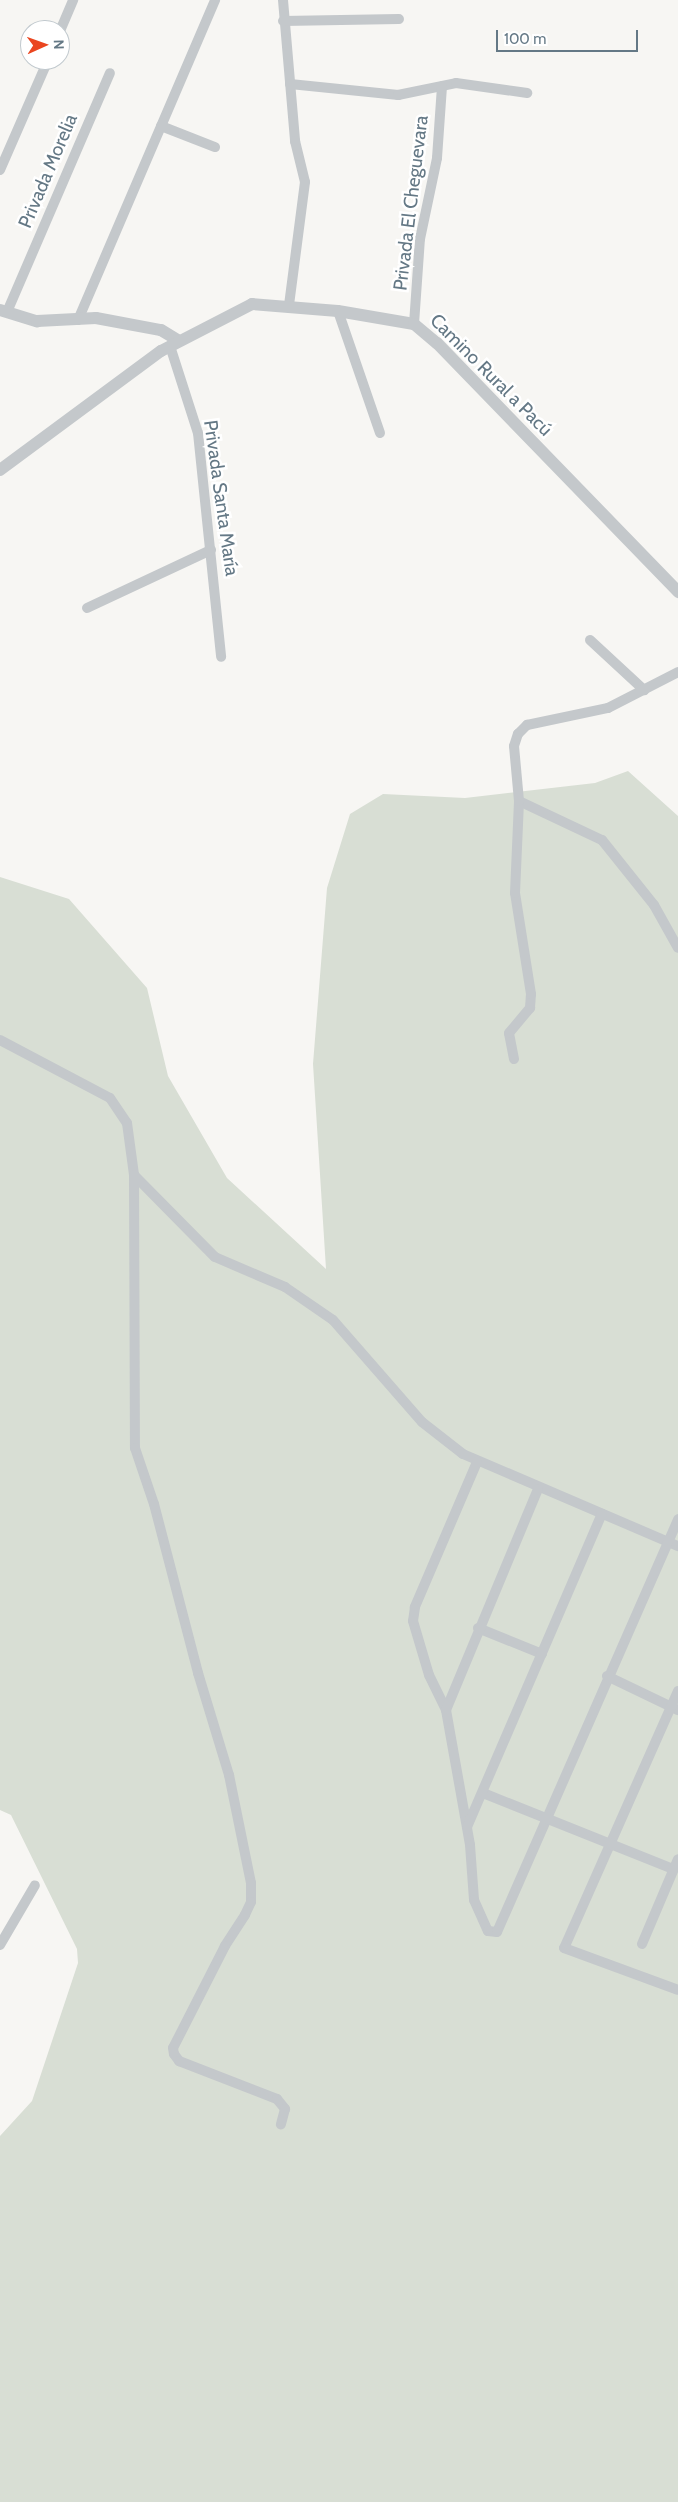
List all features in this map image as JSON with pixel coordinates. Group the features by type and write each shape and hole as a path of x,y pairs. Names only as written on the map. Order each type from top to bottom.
{"street":[{"path":"65,20 73,0"},
{"path":"78,320 215,0"},
{"path":"282,0 296,141 305,182 289,306"},
{"path":"283,21 399,19"},
{"path":"0,170 44,70"},
{"name":"Privada Morelia","path":"4,311 110,73"},
{"path":"290,84 398,94 456,83 527,93"},
{"name":"Privada El Cheguevara","path":"414,324 420,239 437,158 442,86"},
{"path":"161,126 215,147"},
{"name":"Camino Rural a Pacú","path":"0,470 174,343 252,304 338,311 414,324 437,343 678,592"},
{"path":"4,311 37,321 96,318 160,330 174,343"},
{"path":"338,311 380,432"},
{"name":"Privada Santa María","path":"174,343 198,433 221,657"},
{"path":"87,608 210,550"},
{"path":"590,640 644,690"},
{"path":"514,1059 509,1033 530,1008 531,994 515,893 519,801 514,746 522,728 599,711 678,672"},
{"path":"519,801 602,840 654,905 678,948"},
{"path":"0,1040 110,1098 126,1123 134,1175 135,1448 154,1504 198,1673 229,1775 251,1883 251,1902 245,1915 225,1946 173,2048 174,2054 179,2061 277,2099 284,2109 281,2124"},
{"path":"134,1175 215,1257 285,1287 334,1320 422,1422 477,1462 678,1546"},
{"path":"477,1462 414,1607 413,1621 429,1675 446,1710 467,1827 476,1911 488,1931 497,1932 607,1676 678,1519"},
{"path":"446,1710 478,1628 538,1489"},
{"path":"467,1827 483,1793 512,1715 542,1654 602,1514"},
{"path":"478,1628 542,1654"},
{"path":"607,1676 674,1709"},
{"path":"678,1691 674,1709 609,1844 564,1948 678,1990"},
{"path":"483,1793 609,1844 676,1864 642,1944"},
{"path":"1,1942 35,1885"}],"shaded area":[{"path":"628,771 678,816 678,2502 0,2502 0,2136 32,2101 78,1963 77,1949 11,1815 0,1810 0,877 69,899 147,988 168,1076 227,1178 326,1269 313,1064 327,888 350,814 383,794 465,798 595,783"}]}
